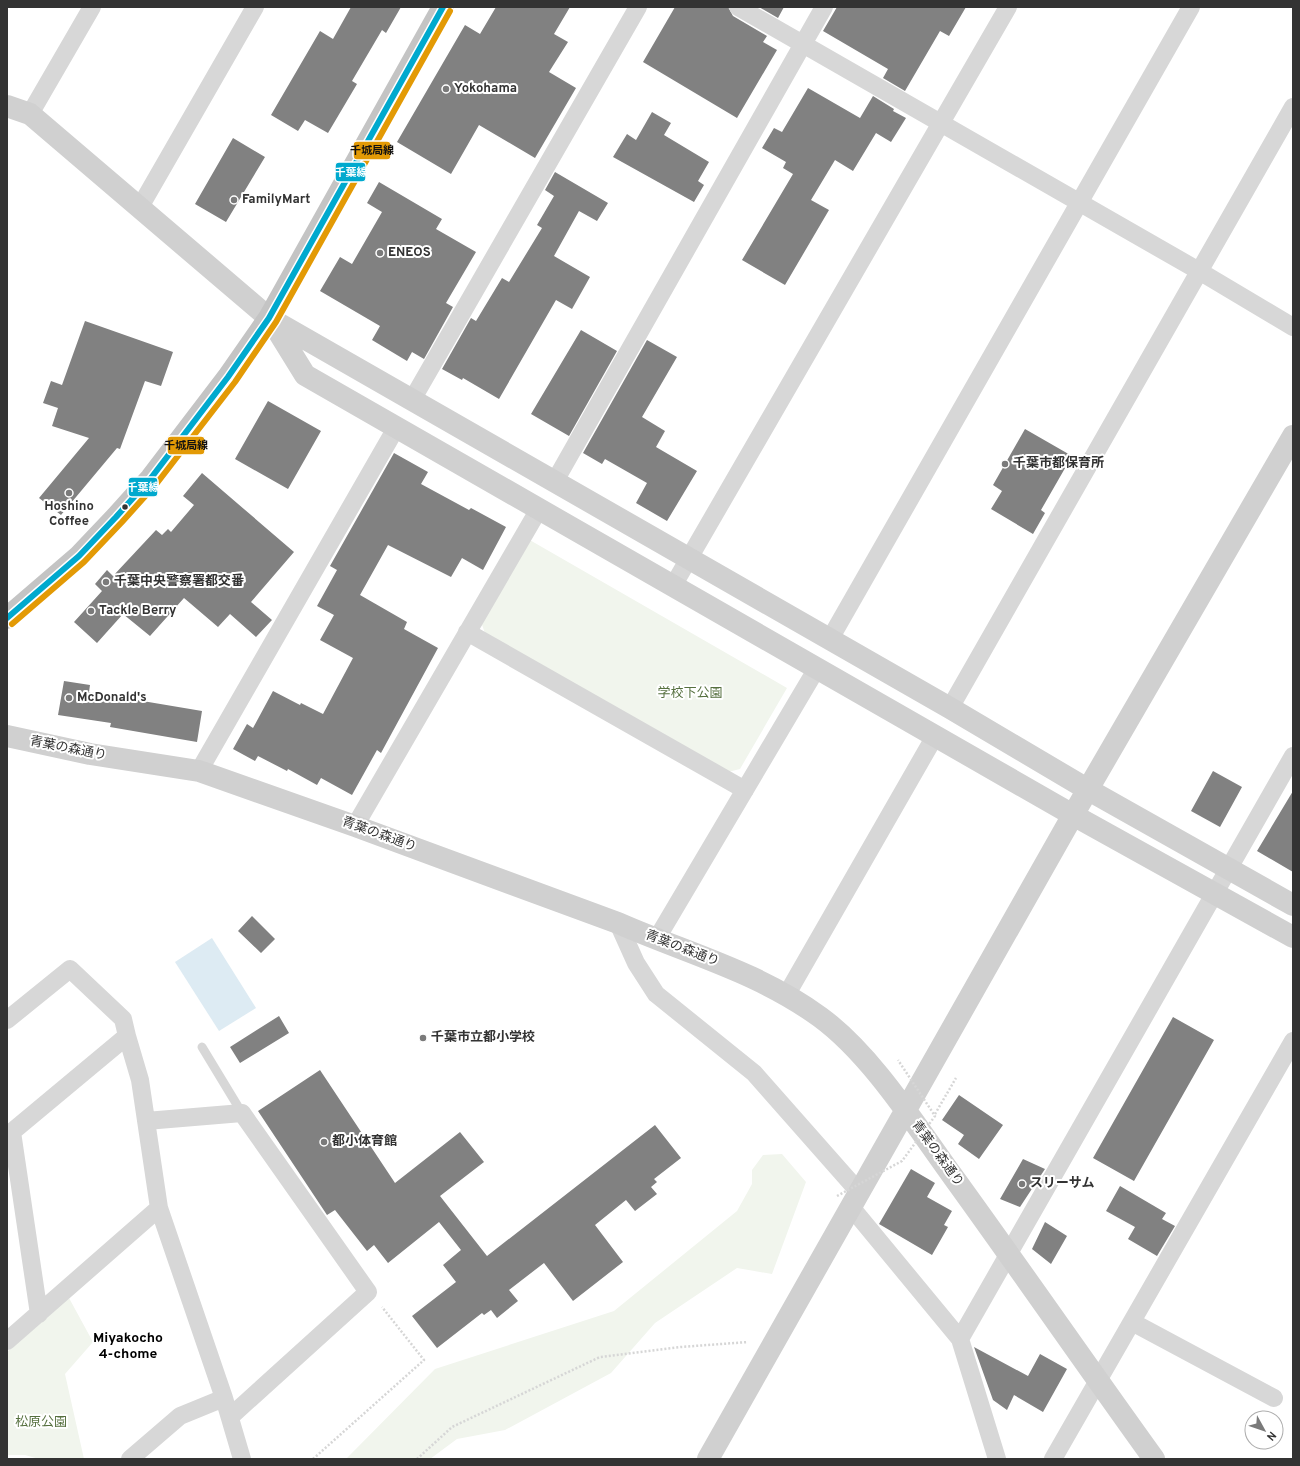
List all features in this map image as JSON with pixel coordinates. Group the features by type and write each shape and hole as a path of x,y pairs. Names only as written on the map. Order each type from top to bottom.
{"highway":[{"path":"7,618 79,556 152,478 228,377 269,318 443,7"}],"street":[{"path":"30,114 92,7"},
{"path":"140,207 255,7"},
{"path":"412,400 638,7"},
{"path":"738,7 1080,202 1293,327"},
{"path":"555,481 824,7"},
{"path":"673,586 1008,7"},
{"path":"830,639 1191,7"},
{"path":"7,106 30,114 269,318 950,708 1087,789 1293,905"},
{"path":"950,708 1293,108"},
{"path":"269,318 305,375 1073,815 1293,937"},
{"path":"200,771 396,428"},
{"path":"708,1459 772,1346 849,1198 905,1110 1087,789 1293,436"},
{"path":"355,826 539,509"},
{"path":"467,632 745,790"},
{"path":"656,940 817,668"},
{"name":"青葉の森通り","path":"7,736 90,754 200,771 355,826 618,923 656,940 738,970 787,994 821,1018 857,1051 905,1110 1154,1459"},
{"path":"787,994 935,736"},
{"path":"960,1339 1293,756"},
{"path":"618,923 636,963 656,994 754,1073 849,1198 960,1339 996,1459"},
{"path":"7,1020 70,969 124,1019 127,1036 140,1080 159,1208 224,1398 242,1459"},
{"path":"39,1314 9,1134 127,1036"},
{"path":"1053,1459 1293,1041"},
{"path":"146,1121 242,1113 368,1292 230,1417"},
{"path":"7,1341 159,1208"},
{"path":"1132,1322 1274,1398"},
{"path":"130,1459 180,1416 224,1398"}],"lane":[{"path":"202,1048 242,1113"}],"path":[{"path":"898,1060 935,1116"},
{"path":"849,1198 902,1161 935,1116 956,1078"},
{"path":"313,1459 424,1360 368,1292"},
{"path":"417,1459 452,1427 600,1357 681,1347 752,1342 772,1346"}],"green space":[{"name":"学校下公園","path":"528,539 787,688 740,769 720,774 487,639 480,619"},
{"path":"782,1154 806,1182 772,1274 737,1268 655,1323 611,1373 505,1430 457,1439 430,1459 346,1459 435,1369 614,1311 737,1211 752,1184 752,1170 763,1155"},
{"name":"松原公園","path":"69,1298 93,1342 65,1374 84,1459 39,1459 25,1455 7,1455 7,1352"}],"shaded area":[{"path":"212,938 256,1008 219,1031 175,962"}],"building":[{"path":"351,7 401,7 386,33 382,30 352,81 357,84 328,133 305,120 298,131 271,115 320,31 333,39"},
{"path":"496,7 570,7 554,34 568,42 549,72 576,88 535,158 479,125 451,174 397,142 465,25 480,34"},
{"path":"675,7 728,7 733,16 767,36 763,42 777,50 737,118 643,62"},
{"path":"759,7 784,7 778,18"},
{"path":"837,7 966,7 949,36 940,31 905,91 883,78 888,69 823,31"},
{"path":"808,88 860,118 873,96 894,109 893,111 906,118 891,142 876,133 853,171 835,160 811,200 829,210 785,285 742,260 793,174 783,168 786,162 762,148 774,128 782,132"},
{"path":"652,112 671,123 664,135 709,162 698,181 704,185 694,202 613,157 627,134 636,140"},
{"path":"233,138 265,157 226,222 195,204"},
{"path":"555,172 608,203 597,221 579,211 554,256 590,277 572,309 556,300 499,399 463,378 462,380 442,369 471,318 476,321 502,278 509,282 542,228 537,225 554,196 545,190"},
{"path":"379,182 442,219 436,229 476,252 446,303 453,307 424,359 412,352 407,361 372,340 380,326 320,291 340,257 352,264 382,212 367,203"},
{"path":"85,321 173,352 161,386 145,381 120,449 117,448 61,515 39,498 89,438 52,426 58,408 43,403 51,381 62,385"},
{"path":"581,330 617,351 569,436 531,414"},
{"path":"647,340 677,357 642,417 665,431 656,447 697,471 667,521 636,503 647,483 605,459 602,464 583,453"},
{"path":"268,401 321,431 288,489 235,459"},
{"path":"1025,429 1072,456 1041,510 1045,513 1033,534 991,509 1002,491 993,485"},
{"path":"394,453 428,472 421,484 469,510 471,508 506,527 483,570 462,558 451,577 388,545 360,595 407,622 404,629 438,648 381,753 377,750 352,795 321,778 317,785 288,769 287,771 258,756 255,761 233,749 247,724 253,728 273,691 300,705 301,703 323,714 353,658 320,640 334,615 317,606 337,570 330,566"},
{"path":"202,473 294,552 251,602 272,620 256,637 230,614 218,627 184,598 150,636 123,614 97,643 74,622 102,591 95,584 107,570 113,576 156,530 162,535 168,529 171,532 194,505 183,496"},
{"path":"64,681 90,685 89,692 202,711 197,742 110,727 111,723 58,715"},
{"path":"1213,771 1242,787 1220,827 1191,811"},
{"path":"1293,791 1293,872 1257,851"},
{"path":"252,916 275,939 261,953 238,931"},
{"path":"279,1016 289,1033 240,1063 230,1047"},
{"path":"1173,1017 1214,1040 1134,1181 1093,1158"},
{"path":"320,1070 395,1183 460,1132 484,1162 440,1196 487,1256 655,1125 681,1158 654,1179 657,1182 651,1187 657,1194 635,1211 626,1200 595,1225 623,1262 573,1301 544,1263 509,1290 518,1301 497,1318 491,1310 484,1315 482,1313 437,1348 412,1316 456,1282 443,1265 461,1250 439,1222 388,1263 374,1245 367,1251 335,1210 327,1215 258,1111"},
{"path":"959,1095 1003,1125 979,1159 958,1144 964,1135 942,1120"},
{"name":"スリーサム","path":"1023,1159 1045,1169 1020,1207 1000,1199"},
{"path":"911,1169 935,1183 927,1197 952,1211 944,1225 948,1227 932,1255 879,1224"},
{"path":"1120,1186 1166,1213 1162,1219 1175,1226 1157,1256 1128,1239 1135,1227 1106,1211"},
{"path":"1045,1222 1067,1236 1051,1264 1032,1249"},
{"path":"974,1347 1028,1376 1040,1354 1067,1369 1043,1412 1014,1395 1007,1410 993,1400"}],"transit line":[{"name":"千葉線","path":"7,618 79,556 116,517 151,478 228,377 269,318 443,7"},
{"name":"千城局線","path":"12,624 84,562 122,522 157,483 235,382 276,322 450,11"}],"place":[{"name":"Yokohama","path":"446,89"},
{"name":"FamilyMart","path":"234,200"},
{"name":"ENEOS","path":"380,253"},
{"name":"千葉市都保育所","path":"1005,464"},
{"name":"Hoshino Coffee","path":"69,493"},
{"name":"千葉中央警察署都交番","path":"106,582"},
{"name":"Tackle Berry","path":"91,611"},
{"name":"McDonald's","path":"69,698"},
{"name":"千葉市立都小学校","path":"423,1038"},
{"name":"都小体育館","path":"324,1142"},
{"name":"スリーサム","path":"1022,1184"}],"district":[{"name":"Miyakocho 4-chome","path":"128,1346"}]}
